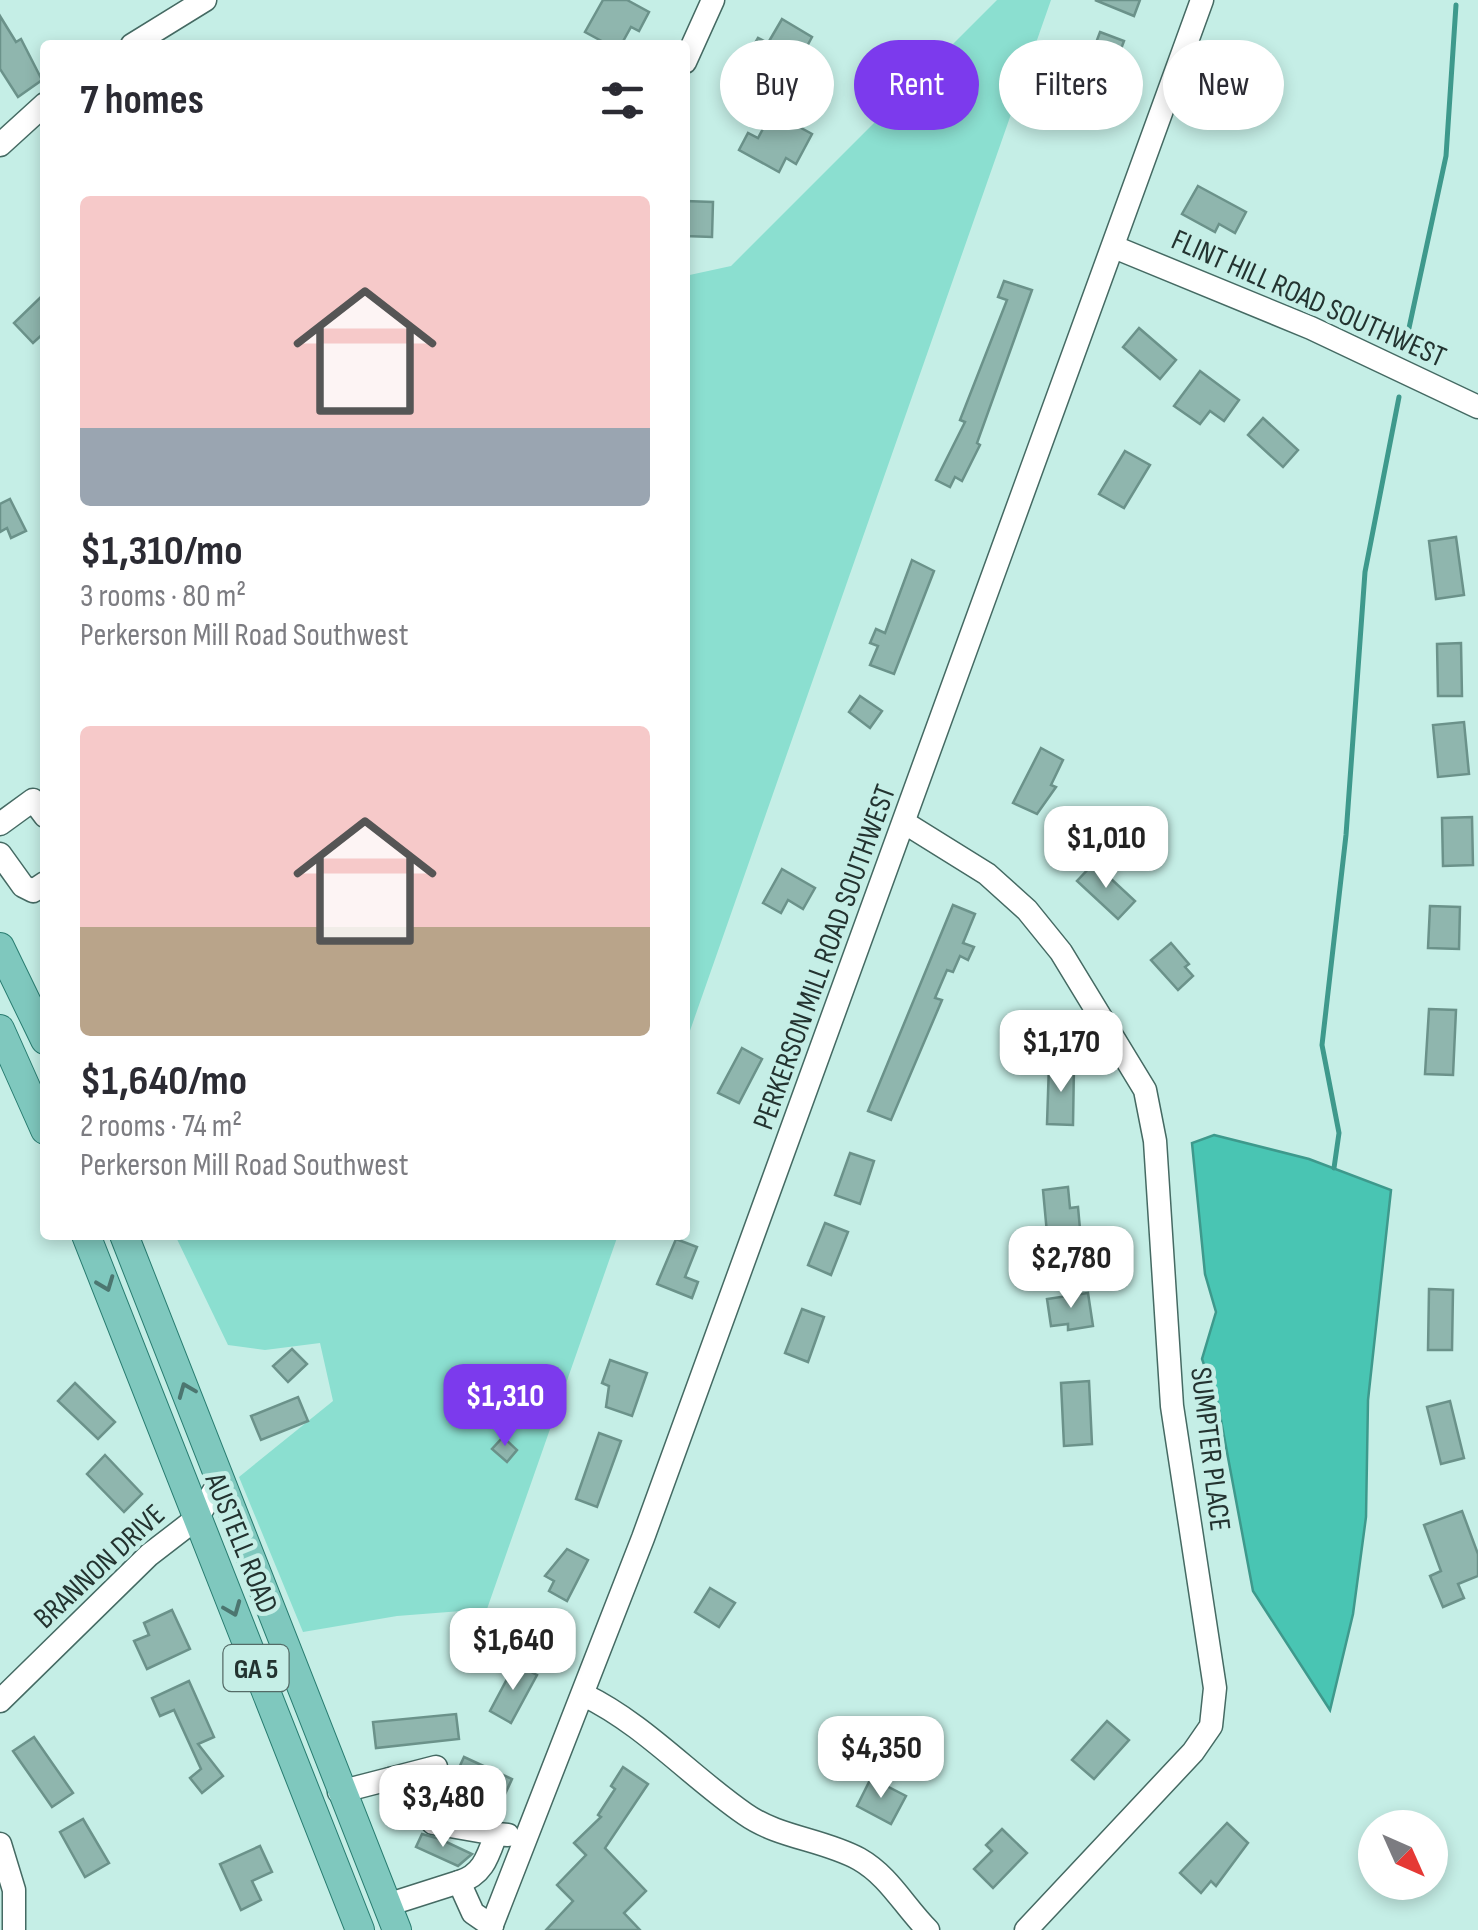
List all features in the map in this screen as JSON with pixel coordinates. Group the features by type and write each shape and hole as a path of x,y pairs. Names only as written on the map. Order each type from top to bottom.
{"main road":[{"path":"0,947 40,1030"},
{"path":"0,1028 40,1119"},
{"name":"AUSTELL ROAD","path":"88,1240 360,1930"},
{"name":"AUSTELL ROAD","path":"126,1240 392,1917"}],"street":[{"path":"140,40 205,0"},
{"path":"690,51 713,0"},
{"name":"PERKERSON MILL ROAD SOUTHWEST","path":"491,1928 584,1696 1202,0"},
{"path":"0,145 40,109"},
{"name":"FLINT HILL ROAD SOUTHWEST","path":"1114,247 1311,328 1478,407"},
{"path":"0,824 32,800 40,810"},
{"name":"SUMPTER PLACE","path":"905,823 987,874 1027,910 1061,952 1145,1090 1155,1142 1172,1406 1215,1688 1211,1726 1193,1752 1026,1930"},
{"path":"0,854 23,886 33,892 40,887"},
{"path":"197,1518 220,1481"},
{"name":"BRANNON DRIVE","path":"0,1701 149,1555 197,1518"},
{"path":"584,1696 640,1731 748,1817 785,1835 826,1845 862,1861 901,1894 928,1930"},
{"path":"340,1792 436,1767"},
{"path":"390,1779 433,1822 528,1838"},
{"path":"392,1917 473,1878 485,1863 496,1834"},
{"path":"0,1844 14,1890 14,1930"},
{"path":"459,1882 473,1914 491,1928"}],"shaded area":[{"path":"997,0 1051,0 1037,40 999,40 999,130 1005,130 690,1031 690,275 731,266 867,130 979,130 979,40 957,40"},
{"path":"1214,1135 1309,1159 1391,1190 1368,1400 1366,1517 1353,1614 1330,1710 1253,1591 1218,1404 1202,1359 1216,1312 1205,1274 1192,1143"},
{"path":"177,1240 616,1240 487,1609 397,1616 303,1632 239,1477 333,1401 320,1343 265,1350 228,1345"}],"building":[{"path":"603,0 627,0 649,12 639,31 631,27 624,40 600,40 585,32"},
{"path":"1095,0 1140,0 1134,16"},
{"path":"0,16 16,42 21,39 40,81 18,97 0,69"},
{"path":"782,19 812,37 810,40 770,40"},
{"path":"1100,32 1121,40 1097,40"},
{"path":"762,130 805,130 812,134 796,164 786,158 779,172 739,150 748,133 758,138"},
{"path":"1198,186 1246,212 1235,233 1219,224 1215,232 1182,214"},
{"path":"690,201 713,202 712,237 690,236"},
{"path":"1004,281 1032,290 977,443 980,445 962,481 955,477 950,487 936,480 965,422 960,420 1007,300 998,297"},
{"path":"40,298 40,337 33,343 14,323"},
{"path":"1139,328 1176,360 1160,379 1123,347"},
{"path":"1200,371 1239,400 1224,421 1210,411 1200,424 1174,406"},
{"path":"1263,418 1298,450 1283,467 1248,435"},
{"path":"1125,451 1150,465 1124,508 1099,494"},
{"path":"10,499 26,531 11,538 7,528 0,532 0,504"},
{"path":"1456,537 1464,595 1436,599 1429,541"},
{"path":"912,560 934,571 894,674 870,665 878,646 870,643 876,629 885,633"},
{"path":"1461,643 1462,696 1438,696 1437,644"},
{"path":"860,696 882,711 870,728 849,712"},
{"path":"1464,722 1469,774 1438,777 1433,725"},
{"path":"1041,748 1063,760 1051,785 1056,787 1037,814 1013,803"},
{"path":"1472,817 1473,865 1443,866 1442,818"},
{"path":"1094,863 1135,901 1118,919 1077,881"},
{"path":"782,869 815,888 803,909 788,900 781,913 763,903"},
{"path":"953,905 975,914 963,943 974,947 968,960 960,956 953,972 947,970 935,998 942,1000 891,1120 868,1111"},
{"path":"1430,906 1460,907 1459,949 1428,948"},
{"path":"1171,943 1189,964 1185,967 1193,976 1178,990 1151,960"},
{"path":"1429,1009 1456,1010 1453,1075 1425,1074"},
{"path":"742,1048 762,1059 739,1103 718,1093"},
{"path":"1049,1064 1074,1065 1073,1125 1047,1124"},
{"path":"850,1153 874,1161 860,1204 835,1195"},
{"path":"1068,1187 1070,1208 1078,1207 1081,1240 1048,1244 1043,1190"},
{"path":"825,1223 848,1232 831,1275 808,1265"},
{"path":"676,1240 697,1247 685,1277 698,1282 692,1298 657,1284"},
{"path":"1429,1289 1453,1290 1452,1350 1428,1350"},
{"path":"1088,1293 1093,1326 1068,1330 1068,1324 1051,1326 1047,1299"},
{"path":"802,1309 824,1317 808,1362 785,1353"},
{"path":"292,1349 307,1364 288,1382 273,1366"},
{"path":"610,1360 647,1373 632,1416 606,1407 609,1386 602,1383"},
{"path":"1089,1381 1092,1444 1064,1446 1061,1383"},
{"path":"75,1383 115,1422 98,1439 58,1401"},
{"path":"298,1397 308,1421 261,1440 251,1416"},
{"path":"1450,1401 1464,1458 1441,1464 1427,1407"},
{"path":"599,1433 621,1441 597,1507 576,1499"},
{"path":"503,1437 517,1450 507,1462 492,1449"},
{"path":"105,1455 142,1494 124,1512 87,1474"},
{"path":"1462,1511 1478,1554 1478,1576 1458,1584 1464,1598 1443,1607 1430,1576 1441,1571 1424,1525"},
{"path":"567,1549 588,1560 567,1601 549,1591 554,1581 545,1576"},
{"path":"710,1588 735,1603 719,1627 695,1612"},
{"path":"172,1610 190,1649 147,1669 134,1641 149,1635 144,1623"},
{"path":"515,1664 537,1675 511,1723 490,1711"},
{"path":"189,1681 214,1737 198,1744 223,1776 202,1793 190,1778 201,1769 174,1710 160,1716 152,1698"},
{"path":"456,1714 459,1739 376,1748 373,1722"},
{"path":"1107,1721 1129,1740 1094,1779 1072,1760"},
{"path":"34,1737 73,1793 52,1807 13,1751"},
{"path":"464,1757 512,1779 495,1816 447,1794"},
{"path":"623,1767 648,1784 605,1848 646,1891 624,1913 640,1930 546,1930 573,1901 557,1885 586,1855 574,1843 601,1817 598,1815 615,1789 611,1786"},
{"path":"871,1778 906,1796 891,1824 857,1806"},
{"path":"83,1819 109,1863 85,1877 60,1832"},
{"path":"1227,1823 1248,1843 1216,1886 1211,1881 1201,1893 1180,1873"},
{"path":"1002,1829 1027,1853 993,1888 974,1869 992,1851 986,1845"},
{"path":"422,1834 472,1854 458,1866 416,1847"},
{"path":"260,1846 272,1872 252,1881 261,1900 241,1910 220,1864"}],"waterway":[{"path":"1406,342 1446,156 1456,5"},
{"path":"1334,1168 1339,1133 1322,1045 1346,835 1365,572 1399,397"}]}
